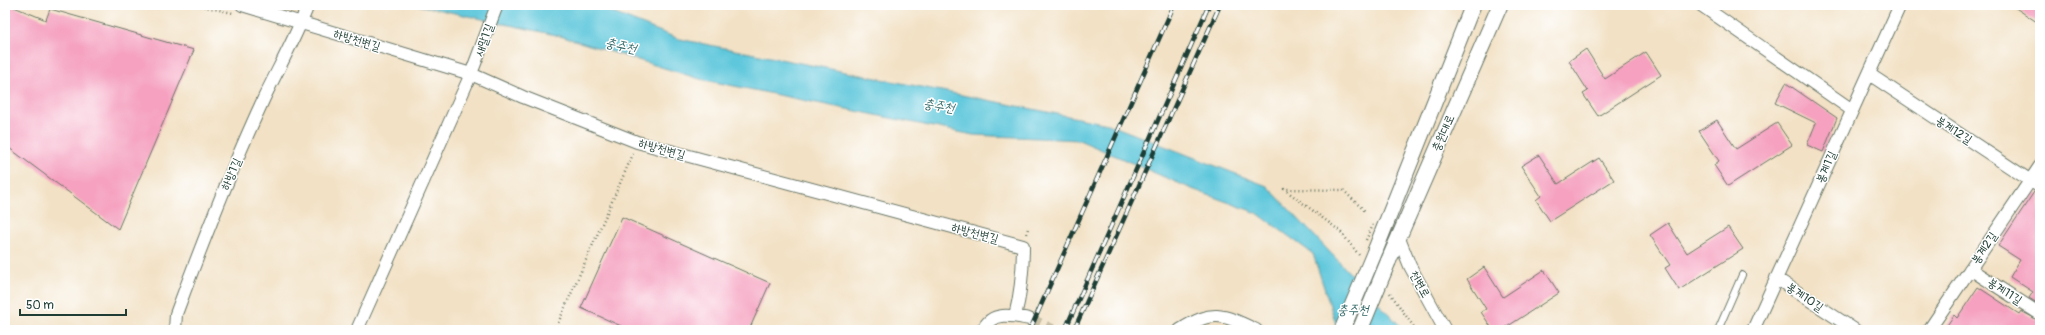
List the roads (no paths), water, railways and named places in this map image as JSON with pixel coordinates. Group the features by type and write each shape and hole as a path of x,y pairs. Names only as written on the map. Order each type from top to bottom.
{"street":[{"name":"하방천변길","path":"242,5 471,74 545,106 637,142 1023,246 1023,269 1019,300 1015,316"},
{"name":"하방1길","path":"175,330 176,314 212,217 264,98 302,23 308,5"},
{"name":"새말1길","path":"357,330 471,74 496,5"},
{"name":"충원대로","path":"1342,330 1473,5"},
{"name":"충원대로","path":"1360,330 1398,236 1500,5"},
{"path":"1701,5 1852,110"},
{"name":"봉계1길","path":"1753,330 1900,5"},
{"name":"봉계12길","path":"1869,74 2035,183"},
{"name":"봉계2길","path":"1929,330 1970,268 2035,183 2040,166"},
{"name":"천변로","path":"1398,236 1410,266 1445,330"},
{"name":"봉계11길","path":"1970,268 2040,314"},
{"name":"봉계10길","path":"1776,278 1855,330"},
{"path":"983,330 991,320 1007,315 1029,319"},
{"path":"1180,330 1201,318 1215,316 1234,320 1256,330"}],"lane":[{"path":"1718,330 1742,275"}],"water":[{"name":"충주천","path":"418,5 593,5 679,39 1108,124 1267,186 1404,330 1338,330 1313,254 1257,213 1192,189 1079,140 973,135 700,79 560,36"}],"tunnel":[{"path":"1029,319 1052,330"}],"railway":[{"path":"1030,330 1174,5"},
{"path":"1065,330 1209,5"},
{"path":"1074,330 1220,5"}]}
